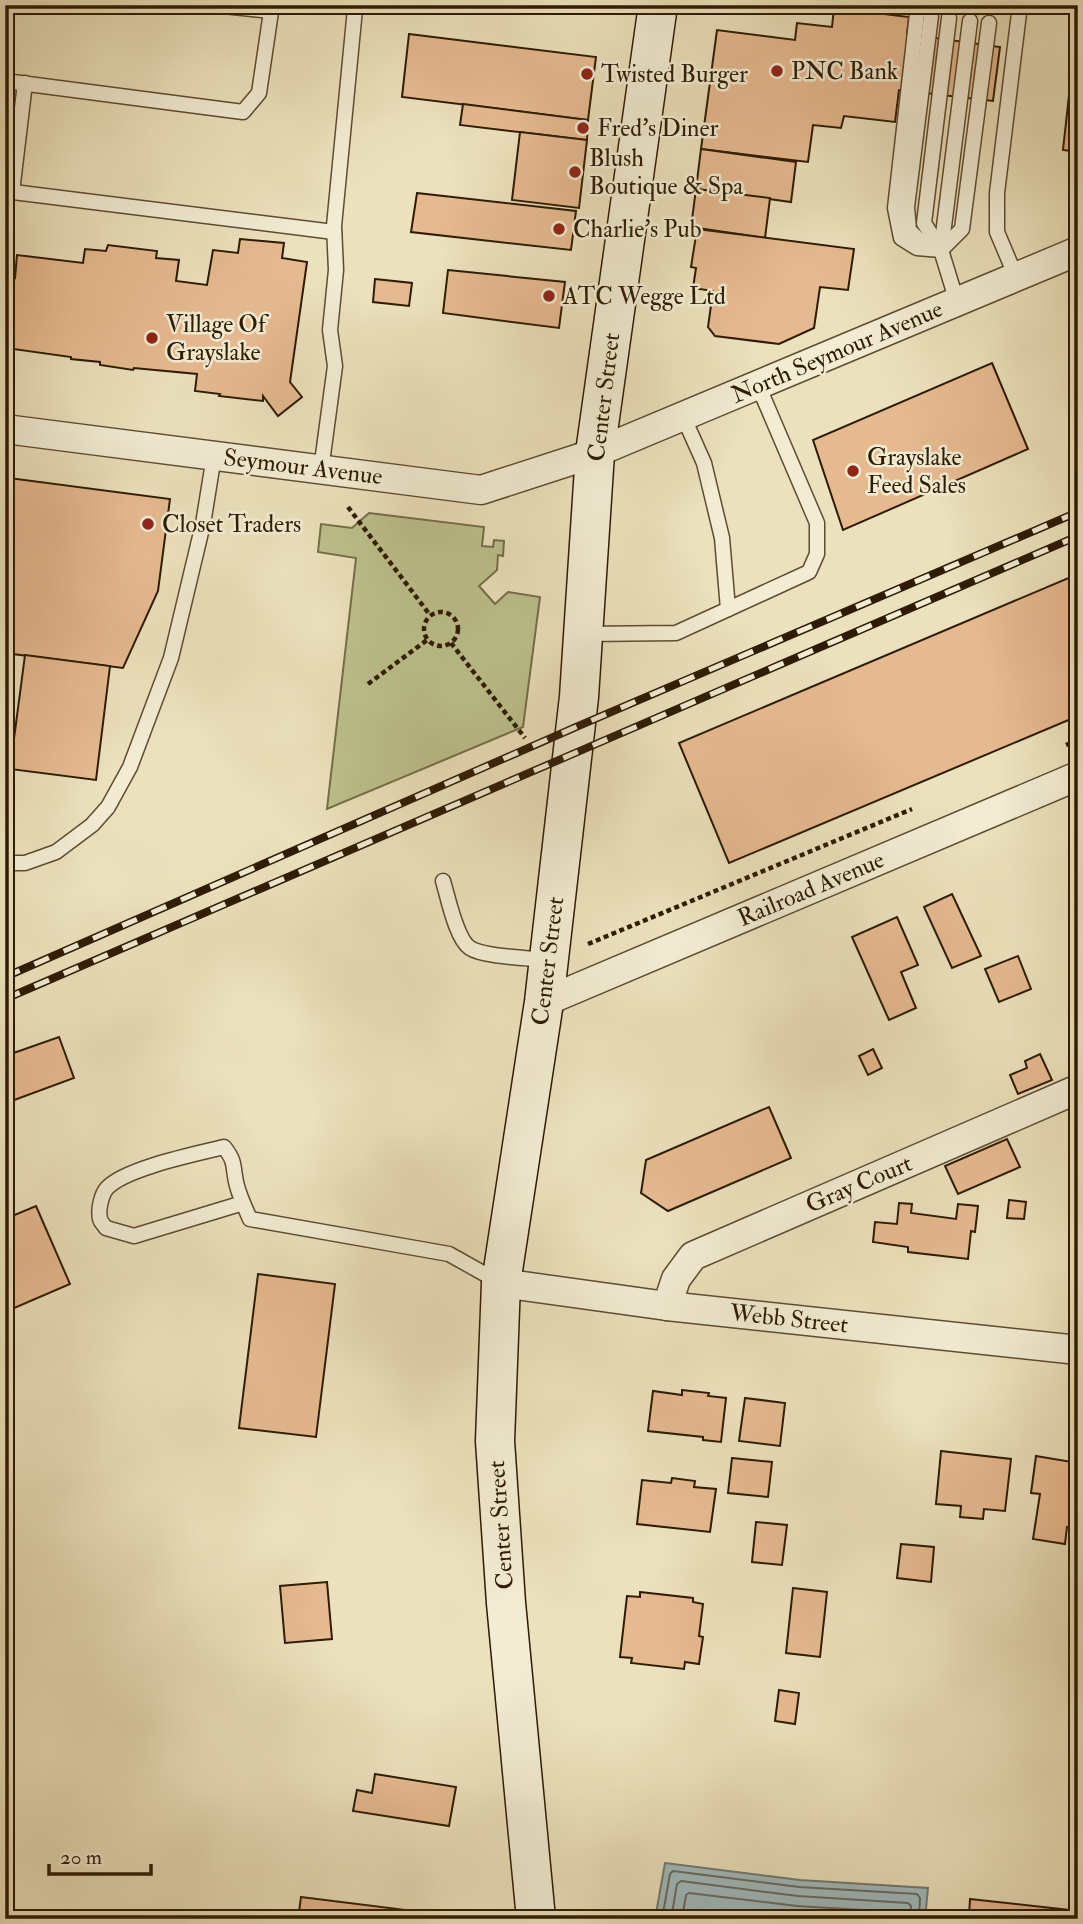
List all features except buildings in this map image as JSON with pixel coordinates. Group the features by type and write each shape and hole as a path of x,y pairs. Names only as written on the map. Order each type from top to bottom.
{"street":[{"name":"Center Street","path":"536,1919 506,1603 495,1441 500,1283 544,1002 576,727 596,453 657,5"},
{"name":"North Seymour Avenue","path":"596,453 1078,251"},
{"name":"Seymour Avenue","path":"5,429 481,490 596,453"},
{"name":"Railroad Avenue","path":"544,1002 1078,776"},
{"name":"Gray Court","path":"667,1306 676,1279 693,1256 1078,1089"},
{"name":"Webb Street","path":"500,1283 667,1306 1078,1350"}],"lane":[{"path":"5,81 243,112 259,93 271,8 214,5"},
{"path":"321,470 335,366 330,330 336,270 334,232 353,22 357,5"},
{"path":"1017,277 998,232 997,193 1020,5"},
{"path":"924,15 895,208 901,238 917,248 941,250 962,229 989,23"},
{"path":"949,18 924,223 941,250 957,302"},
{"path":"941,250 970,21"},
{"path":"25,83 9,192 334,232"},
{"path":"584,634 676,633 809,572 817,554 817,523 758,385"},
{"path":"683,416 704,463 722,538 728,610"},
{"path":"5,863 25,863 57,852 92,825 108,807 130,767 171,658 204,524 214,456"},
{"path":"443,881 461,936 470,948 486,953 549,960"},
{"path":"243,1203 134,1236 106,1228 100,1219 101,1201 107,1188 126,1176 166,1161 224,1147 232,1157 236,1184 250,1219 449,1254 500,1283"}],"path":[{"path":"348,507 430,615"},
{"path":"440,611 455,618 458,629 451,643 440,647 427,640 423,631 430,615 440,611"},
{"path":"368,684 427,640"},
{"path":"451,643 524,738"},
{"path":"1065,745 1078,740"},
{"path":"549,960 913,808"}],"green space":[{"path":"369,513 484,527 482,546 493,547 494,540 504,541 503,556 498,555 497,570 479,586 495,604 508,592 540,597 523,727 327,809 356,558 318,552 321,524 352,528"}],"water":[{"path":"665,1863 800,1880 928,1888 925,1919 655,1919"}],"railway":[{"path":"5,977 576,727 1078,512"},
{"path":"5,999 1078,536"}],"place":[{"name":"PNC Bank","path":"777,71"},
{"name":"Twisted Burger","path":"587,74"},
{"name":"Fred's Diner","path":"583,128"},
{"name":"Blush Boutique & Spa","path":"575,172"},
{"name":"Charlie's Pub","path":"559,229"},
{"name":"ATC Wegge Ltd","path":"549,296"},
{"name":"Village Of Grayslake","path":"152,338"},
{"name":"Grayslake Feed Sales","path":"853,471"},
{"name":"Closet Traders","path":"148,524"}]}
